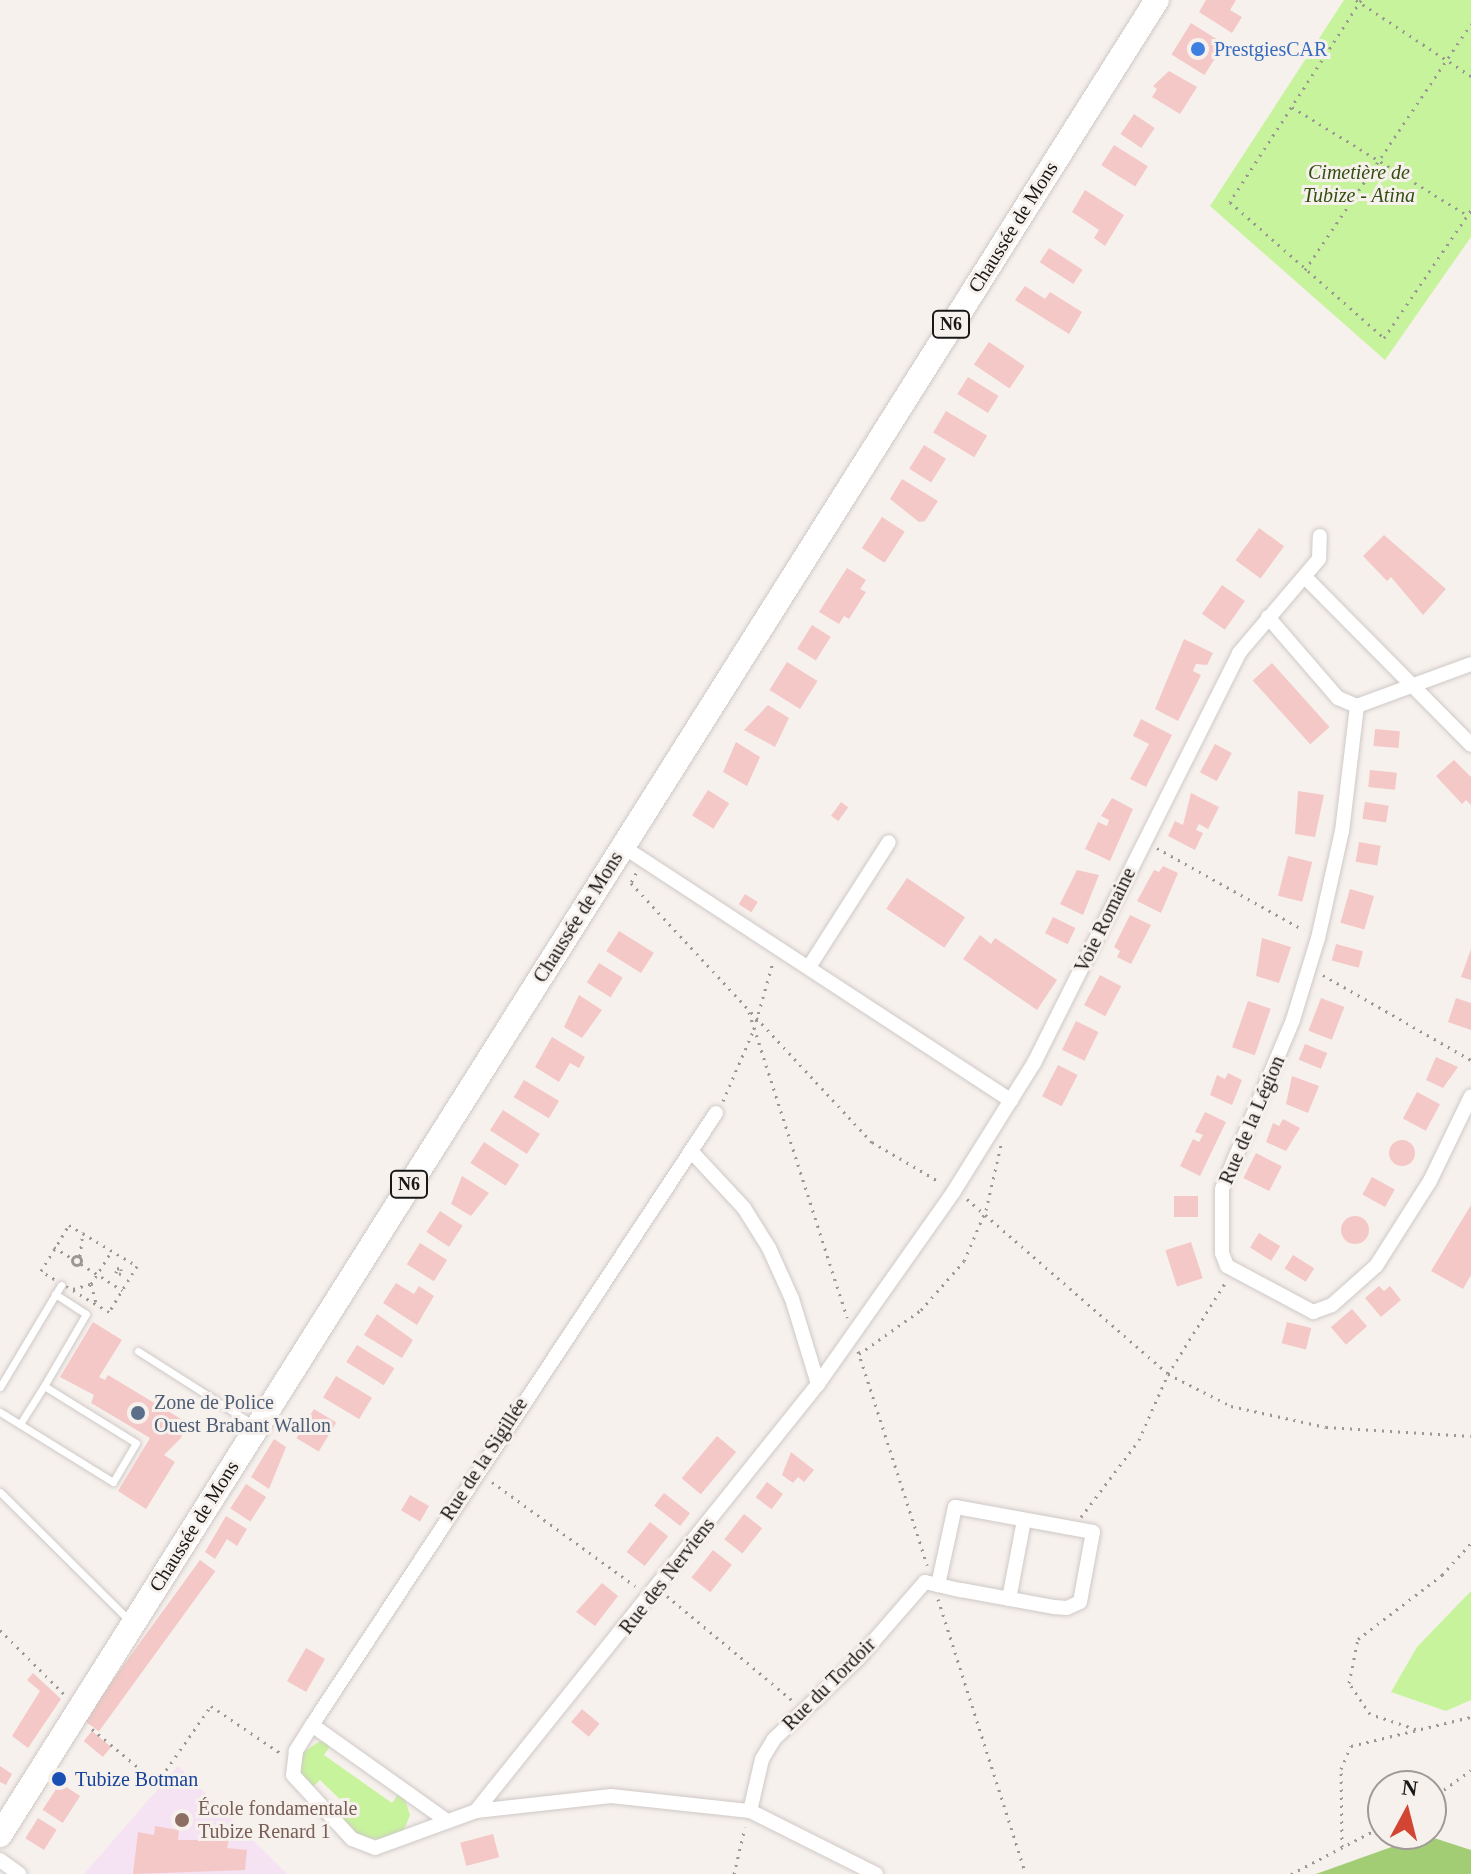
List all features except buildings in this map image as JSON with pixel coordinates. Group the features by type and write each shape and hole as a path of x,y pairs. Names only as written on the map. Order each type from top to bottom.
{"main road":[{"name":"Chaussée de Mons","path":"0,1835 256,1426 632,853 1157,0"}],"street":[{"name":"Voie Romaine","path":"954,1191 1011,1101 1239,653 1319,559 1320,536"},
{"path":"1305,577 1471,745"},
{"path":"1268,617 1338,698 1357,706 1373,703 1409,684 1471,664"},
{"name":"Rue de la Légion","path":"1233,1269 1222,1253 1222,1189 1268,1085 1310,967 1342,831 1357,706"},
{"path":"809,967 889,842"},
{"path":"632,853 1011,1101"},
{"path":"1233,1269 1313,1312 1332,1305 1376,1266 1430,1181 1471,1096"},
{"name":"Rue de la Sigillée","path":"447,1821 387,1847 360,1845 293,1775 293,1759 476,1470 716,1113"},
{"path":"691,1151 744,1208 769,1248 792,1299 818,1384"},
{"name":"Rue des Nerviens","path":"476,1811 654,1594 818,1384 954,1191"},
{"path":"955,1507 1024,1520 1093,1532 1080,1602 1067,1608 936,1585 955,1507"},
{"path":"1009,1599 1024,1520"},
{"name":"Rue du Tordoir","path":"749,1811 762,1759 774,1739 858,1659 907,1597 925,1582 936,1585"},
{"path":"312,1725 447,1821 476,1811 611,1796 749,1811 876,1874"},
{"path":"0,1860 19,1874"}],"lane":[{"path":"0,1387 55,1294 65,1288"},
{"path":"20,1424 86,1314 55,1294"},
{"path":"138,1351 256,1426"},
{"path":"0,1412 113,1482 136,1443 44,1386"},
{"path":"0,1492 134,1624"}],"path":[{"path":"1471,76 1359,1 1230,202 1384,338 1471,210"},
{"path":"1305,270 1471,24"},
{"path":"1292,107 1379,164 1467,215"},
{"path":"1145,841 1318,938"},
{"path":"632,853 631,883 872,1142 986,1210 1168,1374 1231,1406 1326,1427 1471,1436"},
{"path":"716,1113 754,1029 763,983 780,948"},
{"path":"1310,967 1471,1060"},
{"path":"748,1009 936,1585 1026,1874"},
{"path":"859,1354 921,1310 964,1261 986,1210 1004,1132"},
{"path":"69,1225 137,1266 109,1312 41,1271 54,1247 69,1225"},
{"path":"81,1264 83,1232"},
{"path":"54,1247 73,1259 80,1258"},
{"path":"65,1288 91,1284 112,1251"},
{"path":"73,1259 74,1265 81,1264 124,1291"},
{"path":"105,1262 116,1269"},
{"path":"1079,1530 1082,1511 1139,1440 1168,1374 1233,1269"},
{"path":"91,1284 97,1307"},
{"path":"476,1470 654,1594 804,1711"},
{"path":"1416,1729 1370,1714 1349,1683 1358,1639 1442,1575 1471,1543"},
{"path":"0,1630 77,1712 157,1783 211,1706 293,1759"},
{"path":"1342,1847 1346,1814 1341,1769 1351,1746 1471,1717"},
{"path":"1447,1787 1471,1770"},
{"path":"734,1874 749,1811"},
{"path":"1291,1874 1367,1834"}],"shaded area":[{"name":"École fondamentale Tubize Renard 1","path":"178,1766 287,1874 84,1874"}],"green space":[{"name":"Cimetière de Tubize - Atina","path":"1344,0 1471,0 1471,237 1385,360 1210,206"},
{"path":"1471,1591 1471,1700 1446,1711 1391,1692 1417,1647"},
{"path":"320,1741 331,1745 324,1755 392,1803 399,1793 405,1799 410,1815 404,1830 389,1840 359,1837 340,1818 349,1808 320,1780 311,1789 300,1772 302,1753"},
{"path":"1447,1842 1471,1850 1471,1874 1316,1874 1383,1850 1447,1850"}],"place":[{"name":"PrestgiesCAR","path":"1198,49"},
{"name":"Zone de Police Ouest Brabant Wallon","path":"138,1413"},
{"name":"Tubize Botman","path":"59,1779"},
{"name":"École fondamentale Tubize Renard 1","path":"182,1820"}]}
